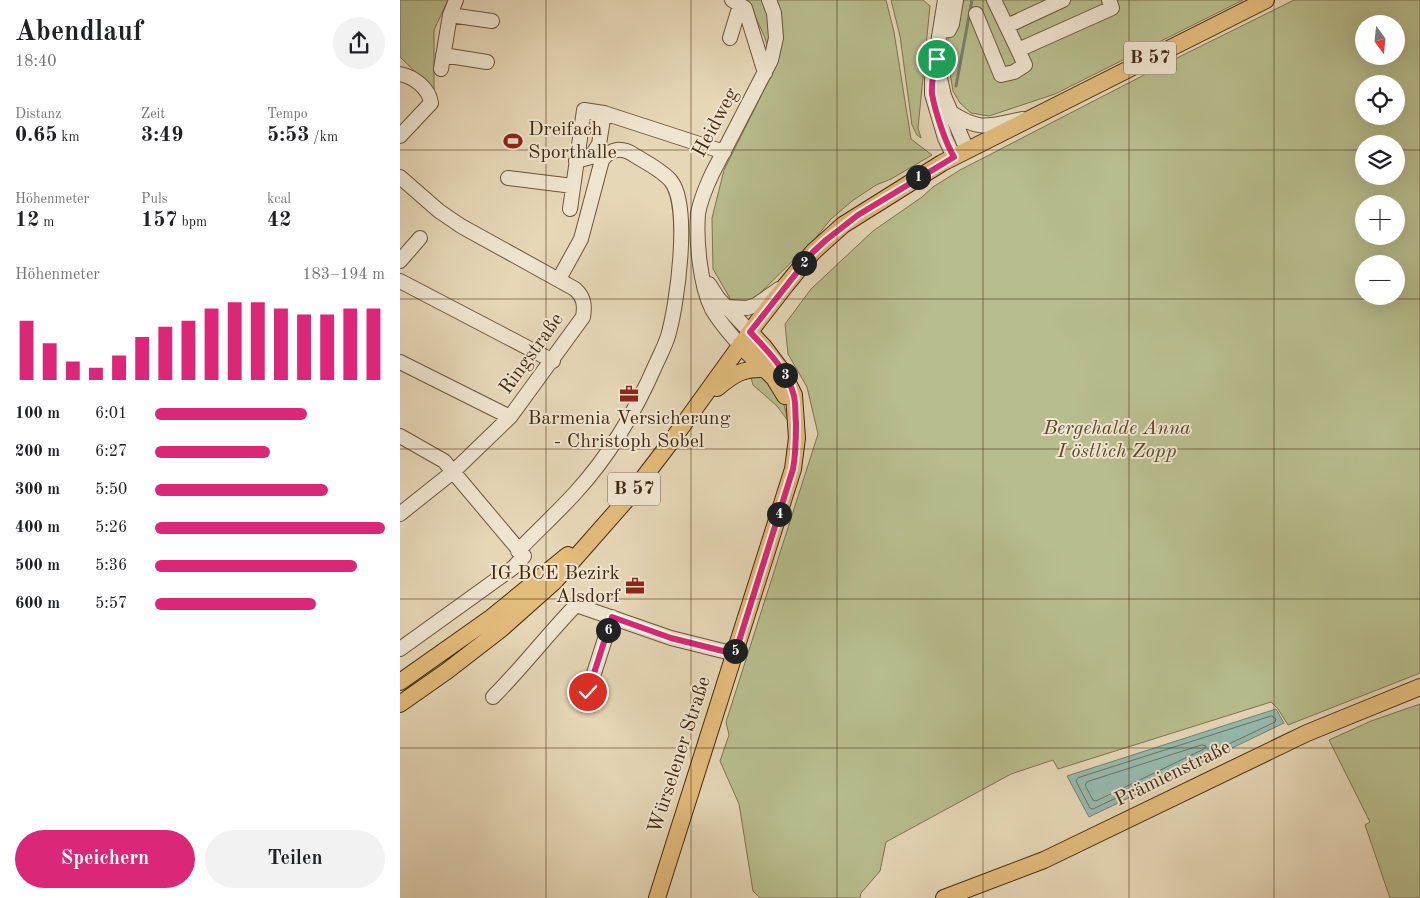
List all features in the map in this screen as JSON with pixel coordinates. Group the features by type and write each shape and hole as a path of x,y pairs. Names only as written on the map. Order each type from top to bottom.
{"main road":[{"name":"B 57","path":"400,704 448,671 500,630 555,581 595,533 628,498 786,285 813,252 842,226 960,153 1266,0"},
{"name":"Würselener Straße","path":"745,339 765,369 781,388 796,423"},
{"name":"Würselener Straße","path":"657,898 793,469 797,438 794,395 775,360 745,339"},
{"path":"701,400 733,375 748,369 765,369"},
{"name":"B 57","path":"400,682 492,617 595,533"},
{"name":"Prämienstraße","path":"944,898 1044,860 1307,733 1420,687"}],"street":[{"path":"456,0 450,15 442,62 487,62"},
{"name":"Heidweg","path":"745,339 727,331 711,307 701,267 698,214 704,192 770,60 776,38 774,13 769,0"},
{"path":"976,14 1001,75 1014,72 1025,65 996,0"},
{"path":"1007,26 1063,0"},
{"path":"1018,50 1112,8 1109,0"},
{"path":"946,1 932,79 932,94 945,138 960,153"},
{"path":"730,38 736,2 745,8 765,73"},
{"path":"450,15 492,20"},
{"path":"937,59 944,96 960,153"},
{"path":"400,74 410,76 421,85 430,96 431,103 400,136"},
{"path":"570,209 584,110 604,113 724,152"},
{"path":"950,112 966,122 980,126 1034,116"},
{"path":"576,161 591,157 599,144 604,113"},
{"path":"400,649 514,567 521,554 577,491 608,452 649,381 668,337 676,304 680,268 680,207 677,190 670,180 626,150 616,149 607,152 602,160 581,239 559,279"},
{"name":"Ringstraße","path":"400,177 439,211 461,226 559,279 580,294 584,308 583,318 510,417 454,471 400,514"},
{"path":"508,178 573,186"},
{"path":"400,261 420,238"},
{"name":"Heidweg","path":"701,267 714,294 726,307 745,339"},
{"path":"400,281 553,361"},
{"path":"726,307 747,308 756,305 786,285"},
{"path":"400,362 510,417"},
{"path":"400,436 444,460 521,554"},
{"path":"493,697 520,670 576,605 671,638 735,654"},
{"path":"588,692 612,617"}],"green space":[{"path":"400,0 448,0 434,30 434,90 400,57"},
{"path":"748,0 886,0 894,32 911,139 932,155 891,179 876,185 852,201 830,220 814,240 752,301 731,300 713,269 712,218 724,170 774,70 765,38"},
{"path":"891,0 923,0 930,6 918,128 921,138 917,135 912,125 900,36"},
{"path":"963,0 1243,0 1055,94 989,116 971,113 960,103 953,91 948,62 948,35 956,32"},
{"name":"Bergehalde Anna I östlich Zopp","path":"1294,0 1420,0 1420,673 1288,725 1271,702 1058,769 1053,760 1011,774 886,842 880,871 861,893 860,898 760,898 753,891 739,804 720,761 729,735 726,722 818,434 807,387 788,354 785,324 811,289 873,231 922,197 933,187 960,170"},
{"path":"750,374 764,376 782,396 788,421 777,406 753,385"},
{"path":"1420,704 1420,898 1390,898 1365,825 1370,822 1329,740 1371,721"}],"water":[{"path":"1276,709 1284,723 1089,817 1067,776"}],"waterway":[{"path":"956,86 972,0"}],"place":[{"name":"Dreifach Sporthalle","path":"513,141"},
{"name":"Barmenia Versicherung - Christoph Sobel","path":"629,394"},
{"name":"IG BCE Bezirk Alsdorf","path":"635,586"}],"route":[{"path":"588,692 612,617 671,638 735,654 793,469 797,438 796,406 789,383 775,360 750,332 813,252 842,226 954,157 945,138 932,94 932,79 937,59"}]}
